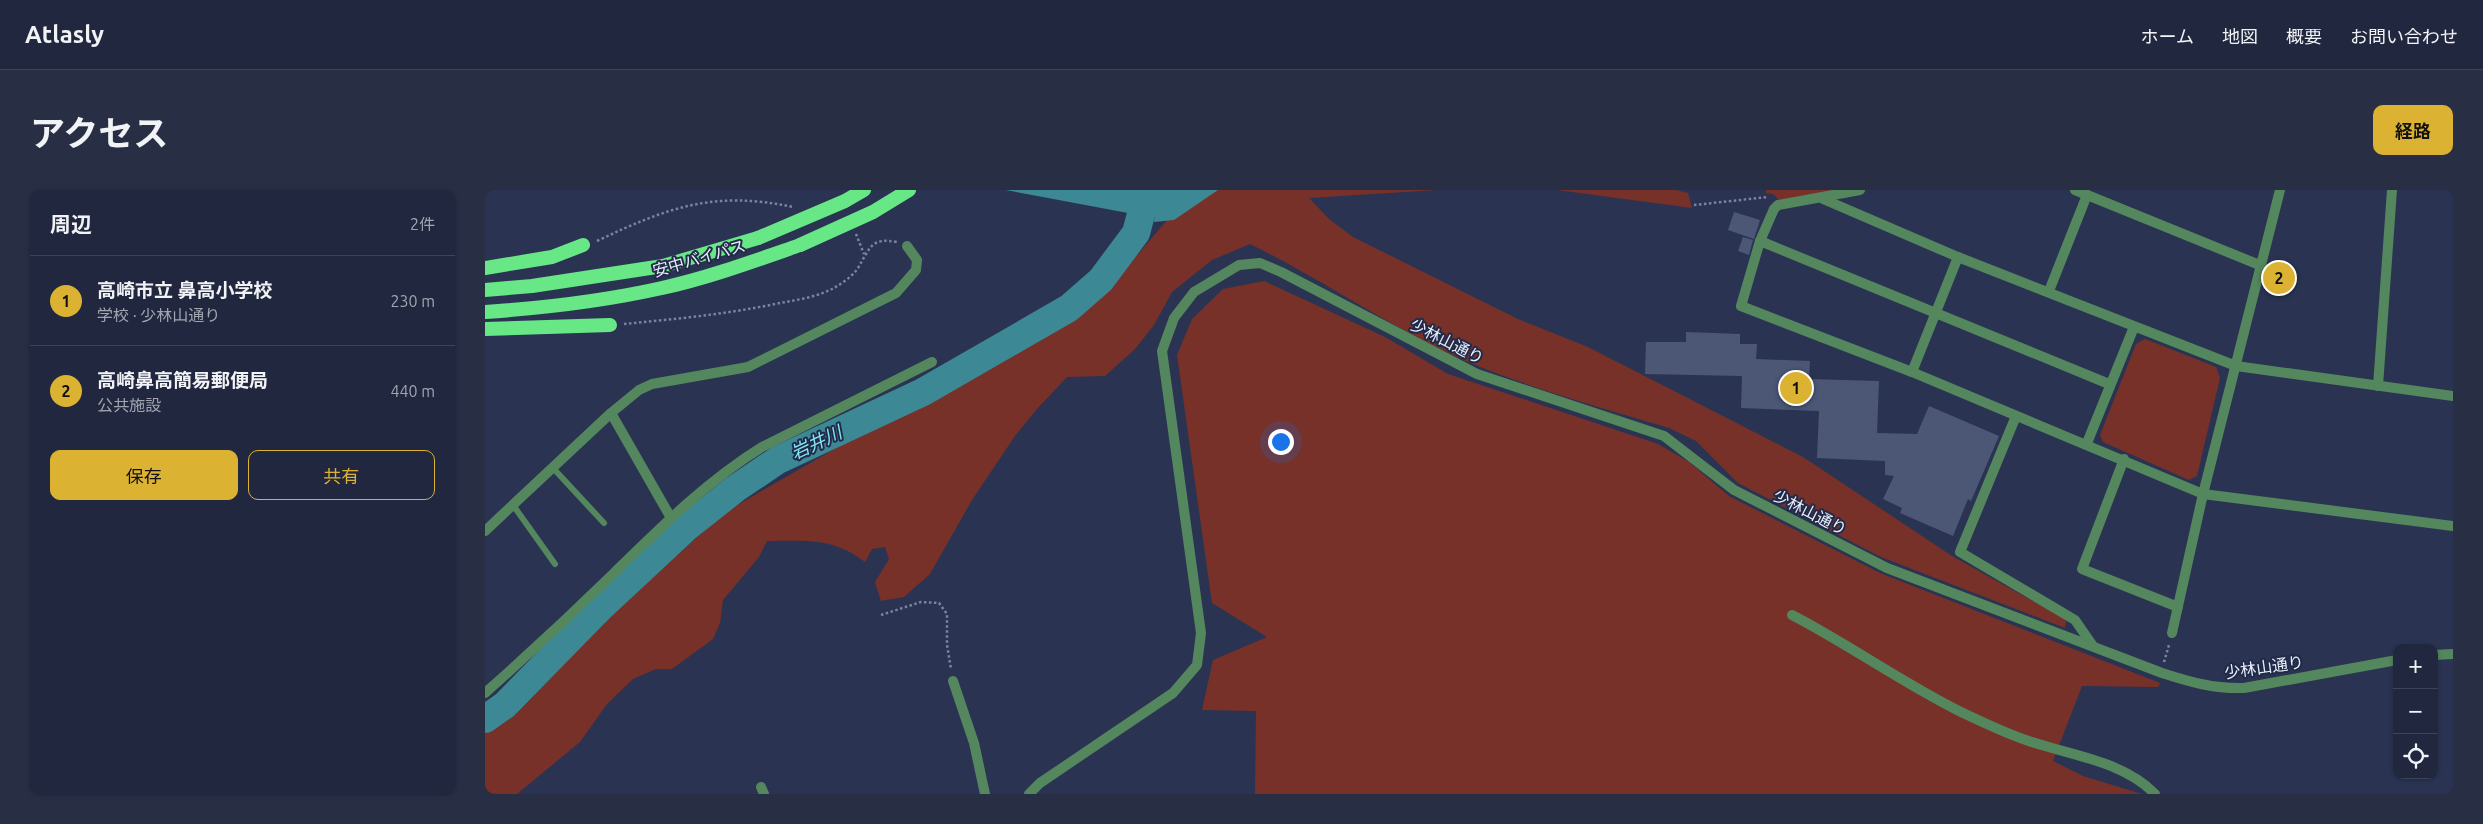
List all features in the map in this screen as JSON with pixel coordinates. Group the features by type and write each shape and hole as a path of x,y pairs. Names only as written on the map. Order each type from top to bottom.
{"highway":[{"name":"安中バイパス","path":"485,290 541,285 663,266 759,238 845,201 863,190"},
{"name":"安中バイパス","path":"485,312 589,301 663,288 799,245 873,212 909,190"},
{"path":"485,268 552,257 583,245"},
{"path":"485,329 610,325"}],"street":[{"path":"1860,190 1823,199 1778,205 1773,209 1760,242 1741,306 1912,372 2016,416 2087,443 2203,494 2453,526"},
{"path":"2075,190 2262,266"},
{"path":"2172,633 2203,494 2280,190"},
{"path":"2378,386 2392,190"},
{"path":"2049,291 2087,195"},
{"path":"1823,199 1958,257 2049,291 2134,327 2236,366 2453,396"},
{"path":"1760,242 2109,384"},
{"path":"485,531 611,413 639,390 652,384 748,367 897,294 916,270 917,260 907,246"},
{"path":"1912,372 1958,257"},
{"name":"少林山通り","path":"1029,794 1040,783 1173,693 1197,665 1201,633 1162,350 1174,318 1195,292 1239,265 1260,263 1281,272 1477,374 1664,436 1734,490 1887,568 2201,686 2244,688 2393,661"},
{"path":"2087,443 2109,384 2134,327"},
{"path":"485,693 548,637 671,518 740,461 762,447 932,362"},
{"path":"611,413 671,518"},
{"path":"2016,416 1960,552 2075,620 2093,646"},
{"path":"2124,459 2082,569 2178,607"},
{"path":"1792,615 1840,640 1919,690 1965,714 2023,739 2084,756 2119,770 2149,788 2155,794"},
{"path":"2438,655 2453,654"},
{"path":"953,681 974,743 985,794"}],"lane":[{"path":"553,468 604,523"},
{"path":"513,505 555,564"}],"path":[{"path":"1694,205 1771,197 1778,205"},
{"path":"583,245 595,242 642,220 697,202 728,199 759,201 796,207"},
{"path":"855,232 864,254"},
{"path":"610,325 696,317 805,298 831,290 849,278 858,268 864,254 874,243 883,239 901,242 907,246"},
{"path":"881,615 921,602 939,603 947,614 947,645 953,681"}],"shaded area":[{"path":"1006,190 1218,190 1174,220 1154,222 1156,205 1143,207 1128,213"},
{"path":"1210,190 1437,190 1309,198 1329,219 1353,237 1518,319 1588,347 1803,457 1952,556 2063,618 2066,621 2065,628 1881,557 1738,483 1696,441 1669,428 1525,384 1448,353 1250,244 1212,260 1172,292 1154,325 1135,349 1105,376 1067,377 1015,436 972,500 930,574 904,597 881,601 875,582 889,559 885,547 872,549 865,562 842,548 830,544 806,541 767,541 759,557 723,600 720,623 713,639 672,669 656,669 633,679 607,704 580,742 517,794 485,794 485,729 725,512 963,375 1059,324 1122,273 1179,206"},
{"path":"1557,190 1676,190 1688,193 1692,208"},
{"path":"1766,190 1834,190 1780,201 1773,194 1766,193"},
{"path":"1264,281 1385,337 1448,374 1658,444 1689,462 1729,496 1880,573 2160,683 2158,687 2082,686 2053,761 2083,776 2142,794 1255,794 1256,711 1202,710 1213,660 1267,637 1212,603 1177,355 1192,319 1223,289"},
{"path":"2145,339 2216,367 2220,378 2197,476 2189,480 2103,442 2100,435 2136,344"}],"building":[{"path":"1734,212 1760,220 1754,239 1728,230"},
{"path":"1743,237 1753,240 1749,255 1738,251"},
{"path":"2276,260 2290,265 2282,293 2269,289"},
{"path":"1686,332 1740,334 1740,344 1757,344 1756,359 1810,361 1809,379 1879,381 1877,433 1917,434 1929,406 1999,436 1971,501 1968,499 1953,536 1900,513 1902,508 1883,499 1894,476 1885,475 1885,461 1817,458 1819,411 1741,408 1742,376 1645,374 1646,342 1686,342"}],"waterway":[{"name":"岩井川","path":"485,719 505,705 600,608 687,527 735,489 778,460 923,392 1069,308 1101,280 1136,233 1150,190"}],"place":[{"name":"高崎鼻高簡易郵便局","path":"2279,278"},
{"name":"高崎市立 鼻高小学校","path":"1796,388"}]}
